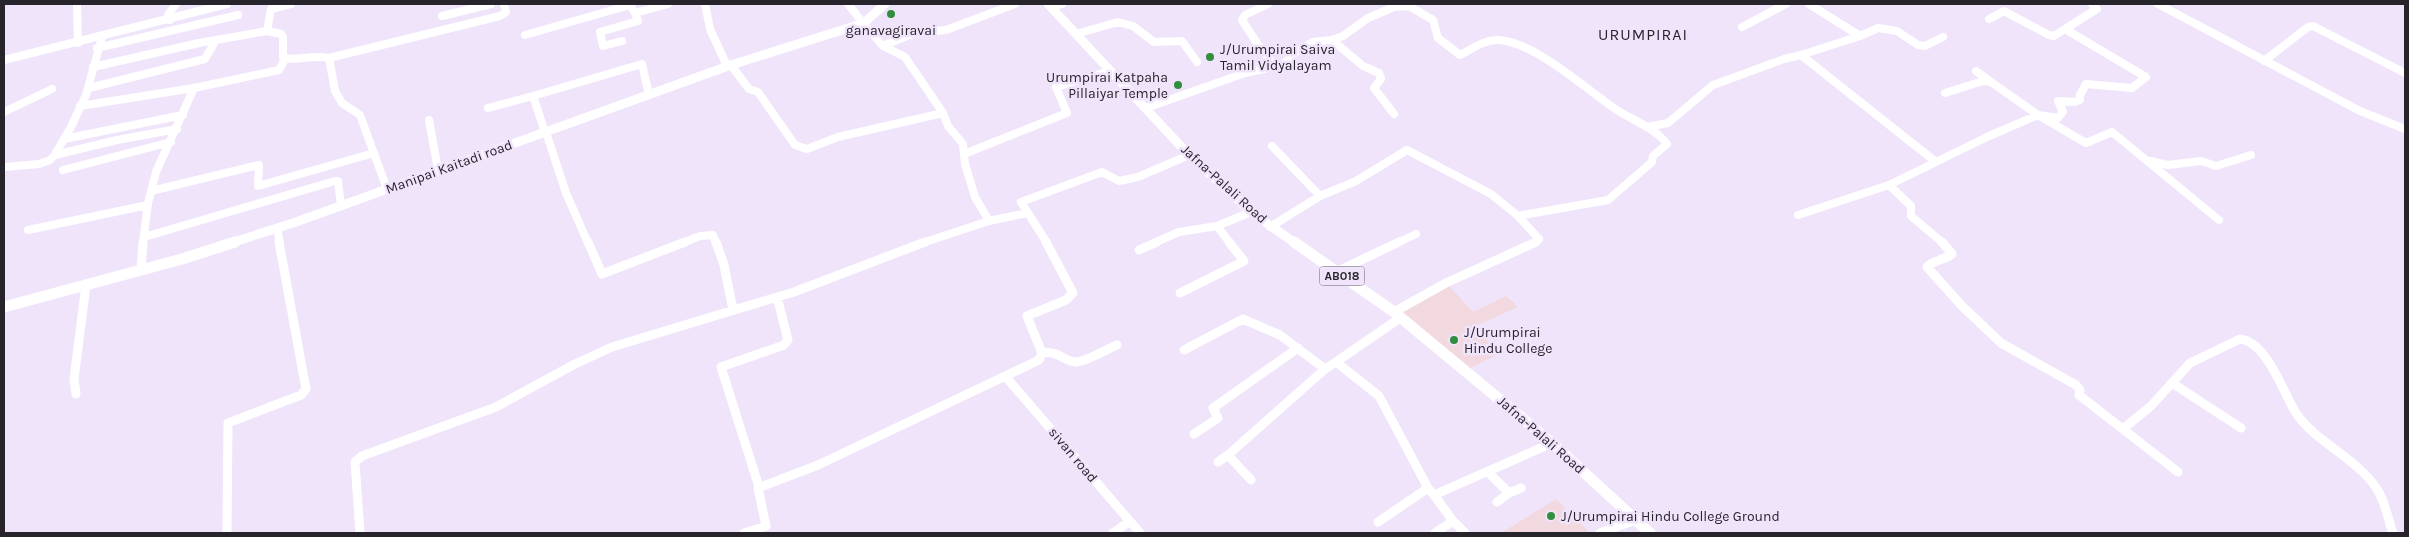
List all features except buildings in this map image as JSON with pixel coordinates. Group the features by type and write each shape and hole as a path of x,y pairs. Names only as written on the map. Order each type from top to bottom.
{"main road":[{"name":"Manipai Kaitadi road","path":"4,307 141,270 341,206 649,94 863,23 885,4"},
{"name":"Jafna-Palali Road","path":"1054,5 1076,34 1189,155 1251,212 1397,315 1552,443 1650,533"}],"street":[{"path":"78,4 78,43"},
{"path":"170,20 168,15 176,4"},
{"path":"4,60 228,4"},
{"path":"267,31 270,26 269,13 271,9 291,4"},
{"path":"442,16 491,4"},
{"path":"285,59 315,56 329,58 500,16 506,12 504,4"},
{"path":"635,13 668,4"},
{"path":"704,4 710,29 729,66 749,89 758,92 795,145 807,149 823,140 917,121 943,113"},
{"path":"848,4 883,46 905,56 943,113 948,126 963,144 976,197 989,221"},
{"path":"883,46 914,33 946,30 1015,4"},
{"path":"1268,4 1245,15 1242,20 1262,51 1277,67"},
{"path":"1742,27 1786,4"},
{"path":"1809,4 1860,36"},
{"path":"1989,19 2004,11 2054,36 2097,9 2092,4"},
{"path":"2158,4 2360,111 2405,129"},
{"path":"525,35 630,5 638,21 600,32 603,46 622,41"},
{"path":"1146,108 1245,73 1283,65 1293,54 1313,42 1332,40 1343,36 1362,21 1392,5 1411,5 1433,20 1438,38 1456,54 1462,54 1486,42 1499,40 1520,46 1647,127 1667,144 1654,156 1652,162 1608,200 1518,216"},
{"path":"97,48 238,15"},
{"path":"1076,34 1119,21 1126,21 1138,27 1154,42 1182,41 1197,62"},
{"path":"2264,61 2308,27 2313,26 2405,73"},
{"path":"1647,127 1668,123 1713,85 1784,59 1860,36 1878,28 1897,31 1918,45 1925,46 1943,37"},
{"path":"1798,215 1889,185 2038,115 2058,118 2063,115 2063,112 2058,101 2074,102 2080,100 2080,95 2086,84 2102,86 2119,84 2132,88 2146,77 2065,29"},
{"path":"80,106 194,88 279,70 285,59 283,37 281,34 267,31 216,40 93,67"},
{"path":"4,167 41,163 55,155 89,88 97,48 102,37"},
{"path":"89,88 205,59 216,40"},
{"path":"1332,40 1363,66 1379,73 1381,79 1375,84 1374,88 1394,114"},
{"path":"1801,55 1936,162"},
{"path":"329,58 337,96 345,107 360,114 369,134 387,189"},
{"path":"488,108 642,64 649,94"},
{"path":"964,154 1067,113 1056,87 1110,71"},
{"path":"1976,71 2038,115 2086,143 2112,132 2219,220"},
{"path":"1945,94 1983,81 1991,82"},
{"path":"141,270 140,265 148,205 156,172 194,88"},
{"path":"4,112 52,90"},
{"path":"533,96 566,193 602,274 700,236 713,234 724,265 733,310"},
{"path":"64,139 183,115"},
{"path":"429,120 438,170"},
{"path":"55,155 117,140 177,129"},
{"path":"63,170 171,142"},
{"path":"1272,146 1320,196"},
{"path":"1218,462 1325,369 1397,315 1446,283 1539,239 1518,216 1491,194 1407,150 1356,182 1320,196 1270,226"},
{"path":"151,191 259,165 258,186 374,152"},
{"path":"759,487 818,466 1039,360 1042,353 1027,316 1066,300 1073,293 1054,254 1021,202 1030,197 1102,172 1109,174 1119,181 1138,177 1189,155"},
{"path":"2147,160 2168,165 2201,161 2216,166 2251,155"},
{"path":"144,238 335,181 338,181 341,206"},
{"path":"1889,185 1910,206 1911,216 1949,248 1952,254 1946,259 1929,264 1927,267 1932,275 1962,306 2001,343 2076,385 2080,390 2080,395 2178,472"},
{"path":"28,230 148,205"},
{"path":"1139,250 1179,232 1217,226 1251,212"},
{"path":"360,533 355,462 362,456 496,407 574,364 612,347 777,297 935,238 989,221 1027,214"},
{"path":"1180,292 1244,261 1217,226"},
{"path":"227,533 228,423 301,395 306,389 277,228"},
{"path":"1336,272 1416,234"},
{"path":"76,394 74,379 86,285"},
{"path":"744,533 766,526 759,487 731,404 721,366 784,345 788,340 777,297"},
{"path":"1184,350 1243,319 1280,335 1325,369"},
{"path":"2124,428 2151,406 2190,363 2240,340 2249,340 2256,344 2306,424 2354,463 2378,490 2393,533"},
{"path":"1042,353 1055,351 1075,363 1117,345"},
{"path":"1194,434 1218,418 1213,408 1298,348"},
{"path":"1336,362 1379,396 1431,492 1453,521 1465,533"},
{"name":"sivan road","path":"1006,377 1140,533"},
{"path":"2172,383 2241,428"},
{"path":"1378,522 1431,492 1488,472 1552,443"},
{"path":"1228,455 1251,480"},
{"path":"1488,472 1509,493"},
{"path":"1496,502 1509,493 1521,488"},
{"path":"1600,533 1634,520"},
{"path":"1435,533 1453,521"},
{"path":"1113,533 1129,522"}],"shaded area":[{"name":"J/Urumpirai Hindu College","path":"1449,286 1473,312 1506,296 1518,307 1475,326 1499,354 1462,372 1386,313"},
{"name":"J/Urumpirai Hindu College Ground","path":"1556,499 1590,533 1501,533"}],"place":[{"name":"ganavagiravai","path":"891,14"},
{"name":"J/Urumpirai Saiva Tamil Vidyalayam","path":"1210,57"},
{"name":"Urumpirai Katpaha Pillaiyar Temple","path":"1178,85"},
{"name":"J/Urumpirai Hindu College","path":"1454,340"},
{"name":"J/Urumpirai Hindu College Ground","path":"1551,516"}],"district":[{"name":"URUMPIRAI","path":"1643,34"}]}
